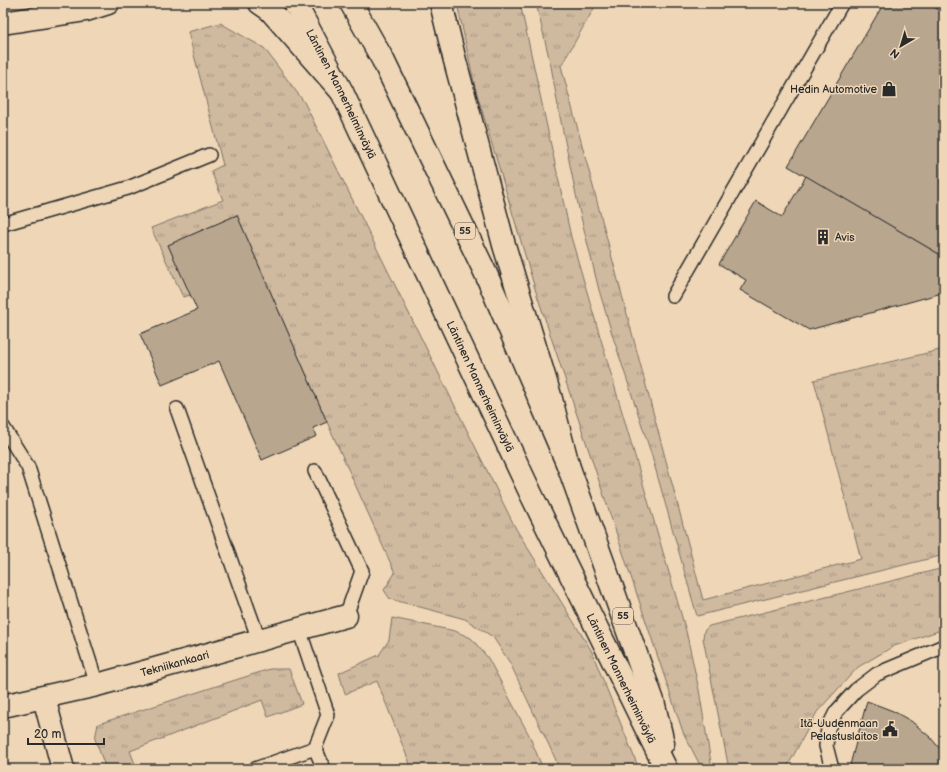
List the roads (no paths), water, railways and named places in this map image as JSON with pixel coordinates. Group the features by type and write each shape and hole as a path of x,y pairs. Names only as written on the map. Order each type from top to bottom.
{"main road":[{"path":"3,23 86,10 108,3"},
{"path":"260,3 270,10 342,92"},
{"name":"Läntinen Mannerheiminväylä","path":"295,3 342,92 532,496 668,769"},
{"name":"Läntinen Mannerheiminväylä","path":"351,3 383,60 486,274 568,465 653,701 668,769"},
{"path":"441,3 504,245 551,399 568,465"},
{"name":"Tekniikankaari","path":"3,706 97,685 346,616"},
{"path":"44,698 63,769"}],"lane":[{"path":"673,296 842,3"},
{"path":"3,224 128,188 209,154"},
{"path":"177,409 259,640"},
{"path":"3,427 28,467 97,685"},
{"path":"315,471 362,570 346,616"},
{"path":"299,629 328,715 316,748 324,769"},
{"path":"832,769 826,746 828,728 836,712 856,690 877,674 942,651"},
{"path":"255,769 316,748"}],"place":[{"name":"Hedin Automotive","path":"889,89"},
{"name":"Avis","path":"823,237"},
{"name":"Itä-Uudenmaan Pelastuslaitos","path":"890,729"}]}
